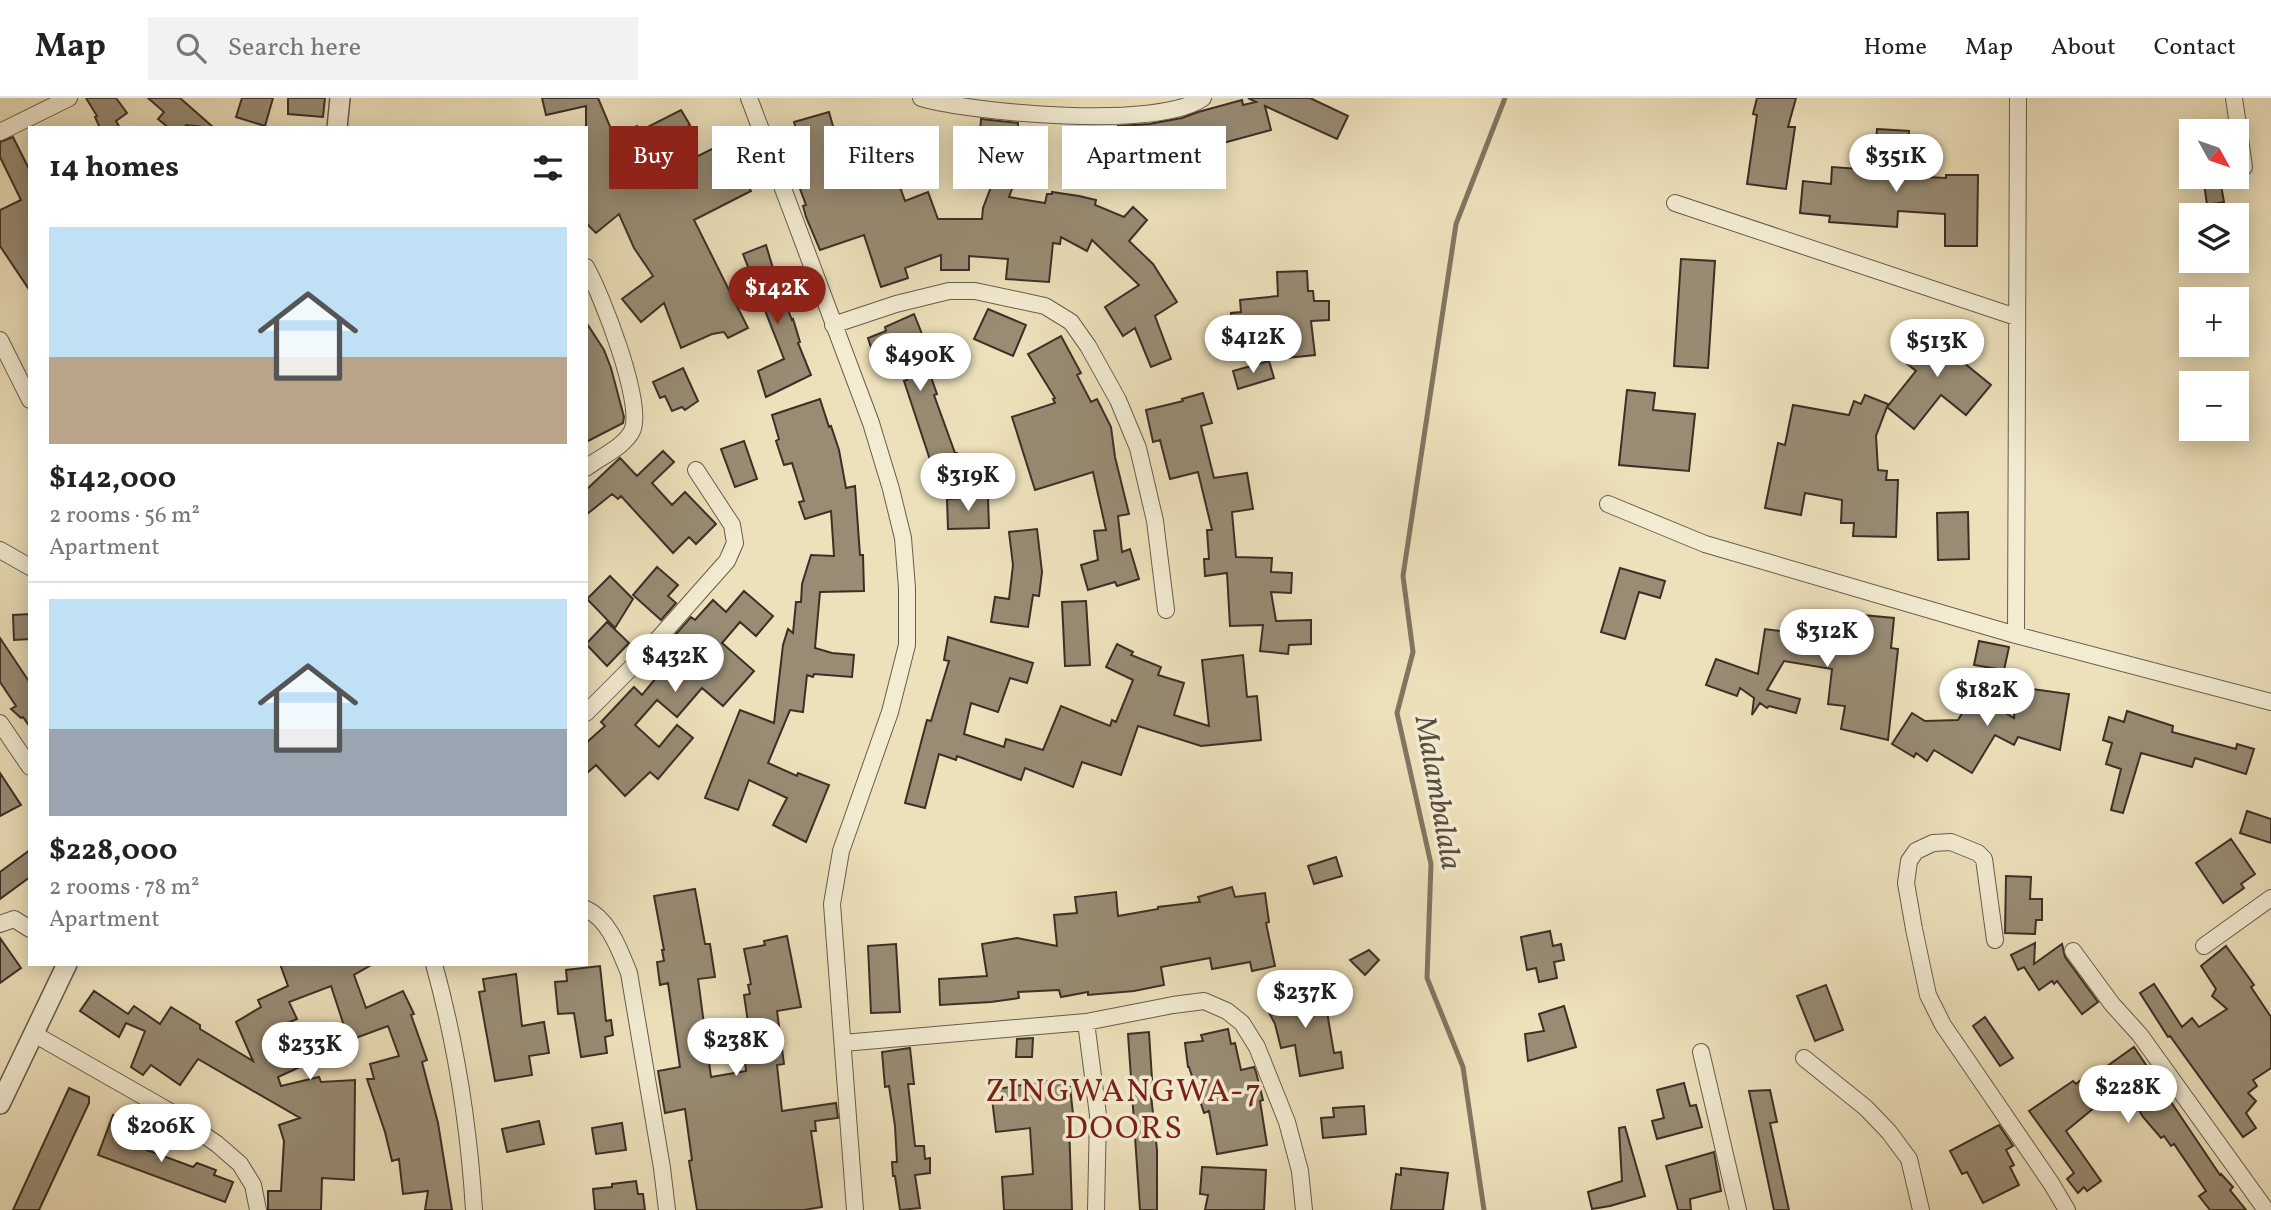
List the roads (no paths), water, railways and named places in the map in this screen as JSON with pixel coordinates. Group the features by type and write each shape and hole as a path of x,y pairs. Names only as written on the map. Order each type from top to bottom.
{"street":[{"path":"0,132 69,98"},
{"path":"337,126 340,98"},
{"path":"749,98 871,423 891,489 902,538 907,600 907,645 890,712 841,851 832,904 855,1210"},
{"path":"921,98 942,104 1008,111 1117,116 1171,111 1195,104 1203,98"},
{"path":"2016,635 2018,98"},
{"path":"2234,98 2237,119"},
{"path":"1675,204 2016,317"},
{"path":"588,270 617,340 628,378 635,419 632,431 624,441 588,467"},
{"path":"833,325 896,304 949,291 975,291 1045,306 1071,322 1088,346 1118,400 1138,448 1155,521 1167,610"},
{"path":"0,340 28,396"},
{"path":"588,711 642,657 727,561 735,543 732,525 696,470"},
{"path":"1608,504 1705,544 2016,635 2271,702"},
{"path":"0,550 28,566"},
{"path":"0,723 28,764"},
{"path":"1995,940 1984,859 1978,853 1951,842 1933,843 1916,850 1909,861 1906,883 1928,995 1943,1025 2051,1182 2067,1210"},
{"path":"2204,946 2271,898"},
{"path":"588,910 605,925 629,973 667,1210"},
{"path":"0,924 14,919 28,928"},
{"path":"2073,951 2112,1004 2140,1035 2266,1210"},
{"path":"0,1104 8,1073 34,1034 67,966"},
{"path":"434,966 463,1100 474,1210"},
{"path":"844,1042 1086,1022 1204,1002 1227,1010 1242,1023 1257,1047 1287,1122 1300,1171 1304,1210"},
{"path":"1086,1022 1098,1115 1096,1210"},
{"path":"34,1034 169,1111 217,1144 240,1164 253,1185 258,1210"},
{"path":"1701,1052 1738,1210"},
{"path":"1804,1058 1866,1108 1889,1132 1909,1159 1921,1210"}],"waterway":[{"name":"Malambalala","path":"1484,1210 1463,1067 1427,978 1431,864 1397,713 1413,652 1403,576 1456,224 1505,98"}],"district":[{"name":"ZINGWANGWA-7 DOORS","path":"1124,1112"}]}
